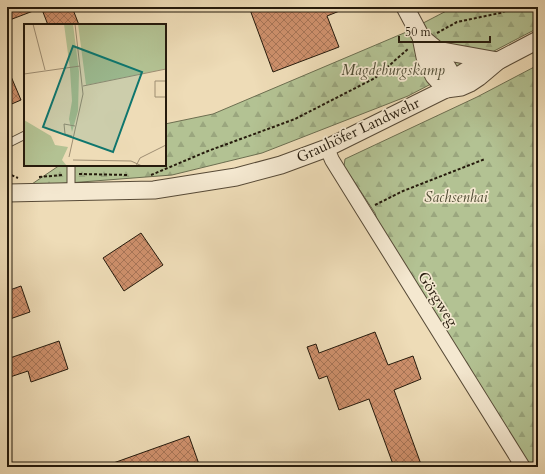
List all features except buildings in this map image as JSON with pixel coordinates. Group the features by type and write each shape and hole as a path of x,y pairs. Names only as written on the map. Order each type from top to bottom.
{"street":[{"path":"405,7 432,40 498,61"},
{"path":"432,40 425,57 434,76 446,89"},
{"name":"Grauhöfer Landwehr","path":"7,190 71,192 154,190 236,177 281,165 327,148 446,89 461,87 470,83 479,78 498,61 538,40"},
{"name":"Görgweg","path":"327,148 332,160 523,467"}],"lane":[{"path":"7,144 24,136"},
{"path":"71,166 71,192"}],"path":[{"path":"150,175 208,151 295,120 375,78 457,22 500,13 516,7"},
{"path":"363,210 403,191 485,159"},
{"path":"34,177 70,174 130,175"}],"green space":[{"name":"Magdeburgskamp","path":"454,7 538,7 538,28 408,96 262,153 172,175 29,186 59,166 166,166 166,124 213,114 404,33"},
{"name":"Sachsenhai","path":"538,65 538,467 525,467 379,226 375,213 344,166 345,159 477,97"}]}
